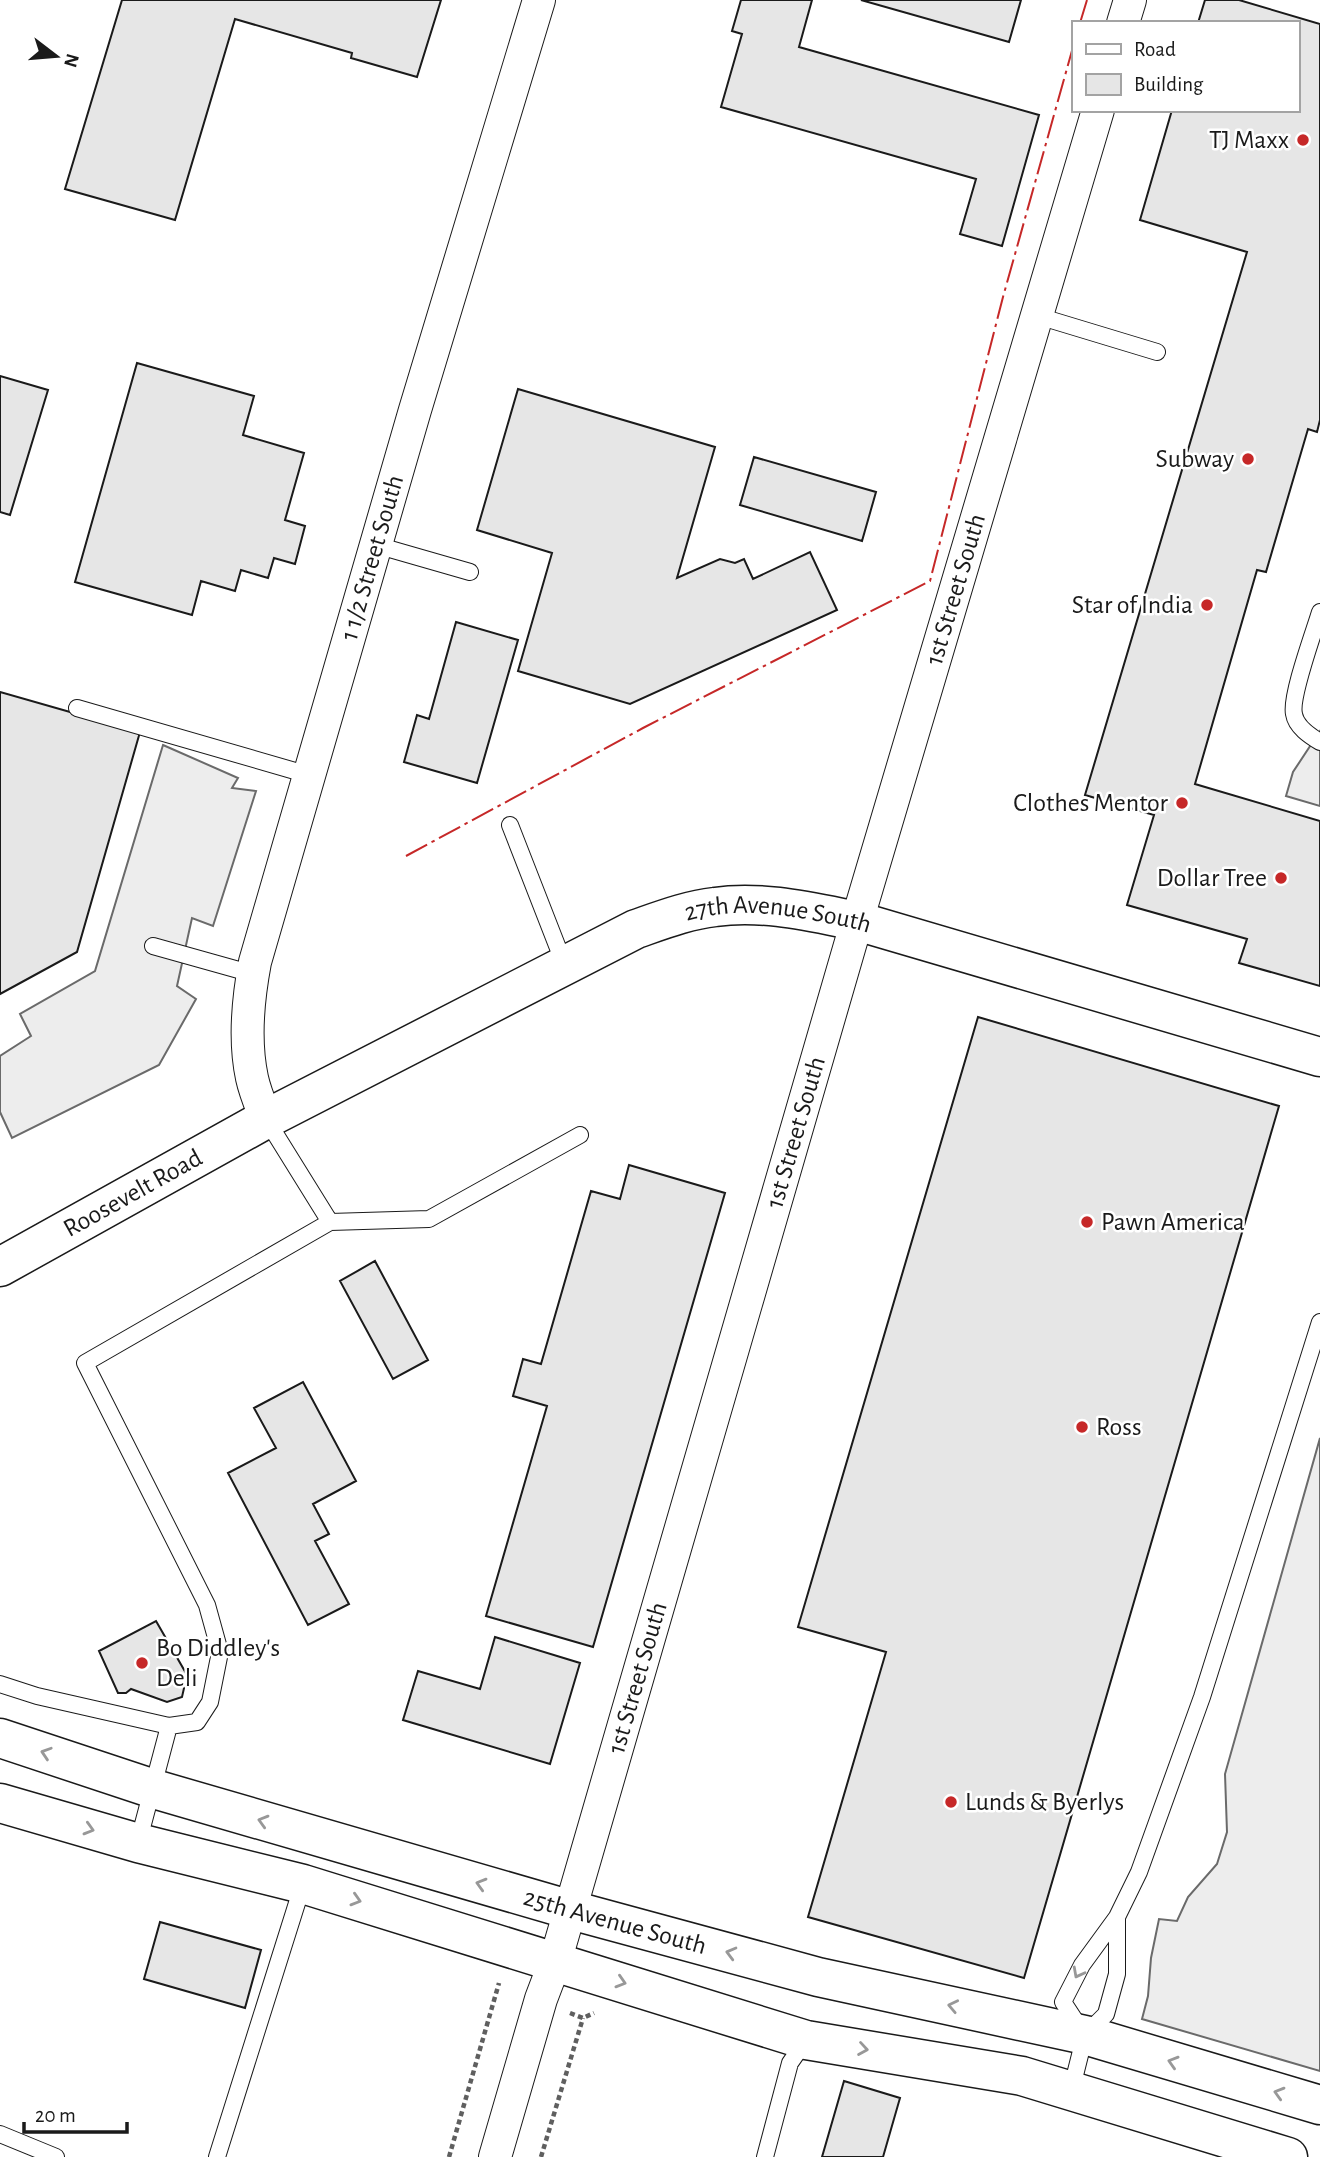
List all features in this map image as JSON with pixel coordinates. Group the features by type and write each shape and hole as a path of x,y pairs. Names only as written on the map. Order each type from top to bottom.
{"street":[{"name":"1 1/2 Street South","path":"265,1119 252,1079 248,1045 253,974 376,545 539,0"},
{"path":"1124,21 1130,0"},
{"name":"1st Street South","path":"495,2157 541,1999 555,1962 857,921 1097,112"},
{"name":"27th Avenue South","path":"265,1119 636,929 680,913 717,906 754,905 804,910 857,921 1320,1057"},
{"name":"Roosevelt Road","path":"0,1267 265,1119"},
{"name":"25th Avenue South","path":"0,1738 154,1789 570,1910 818,1977 1085,2035 1320,2105"},
{"name":"25th Avenue South","path":"0,1803 138,1843 303,1884 806,2040 1022,2076 1071,2091 1219,2147 1288,2157"}],"lane":[{"path":"1038,316 1157,352"},
{"path":"376,545 470,572"},
{"path":"1320,612 1303,668 1294,715 1300,728 1320,741"},
{"path":"77,708 309,775"},
{"path":"510,825 565,966"},
{"path":"153,946 253,974"},
{"path":"265,1119 330,1222"},
{"path":"0,1684 37,1696 169,1726 197,1722 210,1702 220,1652 207,1605 85,1363 330,1222 429,1219 580,1135"},
{"path":"1085,2035 1063,2002 1082,1965 1117,1917 1139,1872 1202,1697 1320,1322"},
{"path":"138,1843 169,1726"},
{"path":"217,2157 303,1884"},
{"path":"1071,2091 1085,2035 1107,2014 1117,1974 1117,1917"},
{"path":"765,2157 790,2063 806,2040"},
{"path":"0,2134 56,2157"}],"path":[{"path":"541,2157 583,2018"}],"shaded area":[{"path":"1320,731 1320,806 1286,796 1293,772"},
{"path":"163,745 238,778 232,788 256,791 213,926 192,918 177,986 196,999 159,1065 12,1138 0,1112 0,1056 31,1036 20,1014 95,971"},
{"path":"1320,1438 1320,2071 1142,2019 1159,1919 1177,1921 1188,1897 1217,1864 1227,1832 1225,1774"}],"building":[{"path":"122,0 441,0 417,77 351,58 352,53 235,19 175,220 65,189"},
{"path":"741,0 812,0 799,47 1039,115 1002,246 960,234 976,179 721,107 742,34 732,31"},
{"path":"861,0 1021,0 1009,42"},
{"path":"1205,0 1239,0 1320,24 1320,420 1317,432 1308,429 1266,572 1257,570 1195,784 1320,821 1320,986 1239,963 1247,939 1127,905 1154,815 1085,795 1247,252 1140,220 1171,112 1299,112 1299,21 1199,21"},
{"path":"137,363 254,396 243,435 304,453 285,520 305,526 295,564 274,558 268,578 241,570 235,591 201,581 192,615 75,582"},
{"path":"0,376 48,390 10,515 0,512"},
{"path":"518,389 715,447 677,578 720,559 735,563 744,559 753,579 810,552 837,610 630,704 518,671 552,553 477,530"},
{"path":"754,457 876,492 862,541 740,505"},
{"path":"456,622 518,640 477,783 404,762 417,715 429,719"},
{"path":"0,692 140,732 77,952 0,994"},
{"path":"978,1017 1279,1106 1024,1978 808,1917 886,1652 798,1627"},
{"path":"629,1165 725,1193 593,1647 486,1616 547,1406 513,1396 523,1359 541,1364 591,1191 620,1199"},
{"path":"375,1261 428,1360 393,1379 340,1281"},
{"path":"303,1382 356,1481 313,1504 329,1534 315,1541 349,1604 308,1625 228,1473 276,1448 254,1408"},
{"name":"Bo Diddley's Deli","path":"156,1621 187,1675 182,1697 167,1702 131,1689 126,1693 118,1693 99,1651"},
{"path":"495,1637 580,1663 550,1764 403,1720 418,1671 480,1689"},
{"path":"160,1922 261,1950 245,2008 144,1979"},
{"path":"844,2081 900,2098 883,2157 822,2157"}],"power":[{"path":"1081,21 1087,0"},
{"path":"406,856 643,728 930,581 1003,297 1072,51"}],"place":[{"name":"TJ Maxx","path":"1303,140"},
{"name":"Subway","path":"1248,459"},
{"name":"Star of India","path":"1207,605"},
{"name":"Clothes Mentor","path":"1182,803"},
{"name":"Dollar Tree","path":"1281,878"},
{"name":"Pawn America","path":"1087,1222"},
{"name":"Ross","path":"1082,1427"},
{"name":"Bo Diddley's Deli","path":"142,1663"},
{"name":"Lunds & Byerlys","path":"951,1802"}]}
